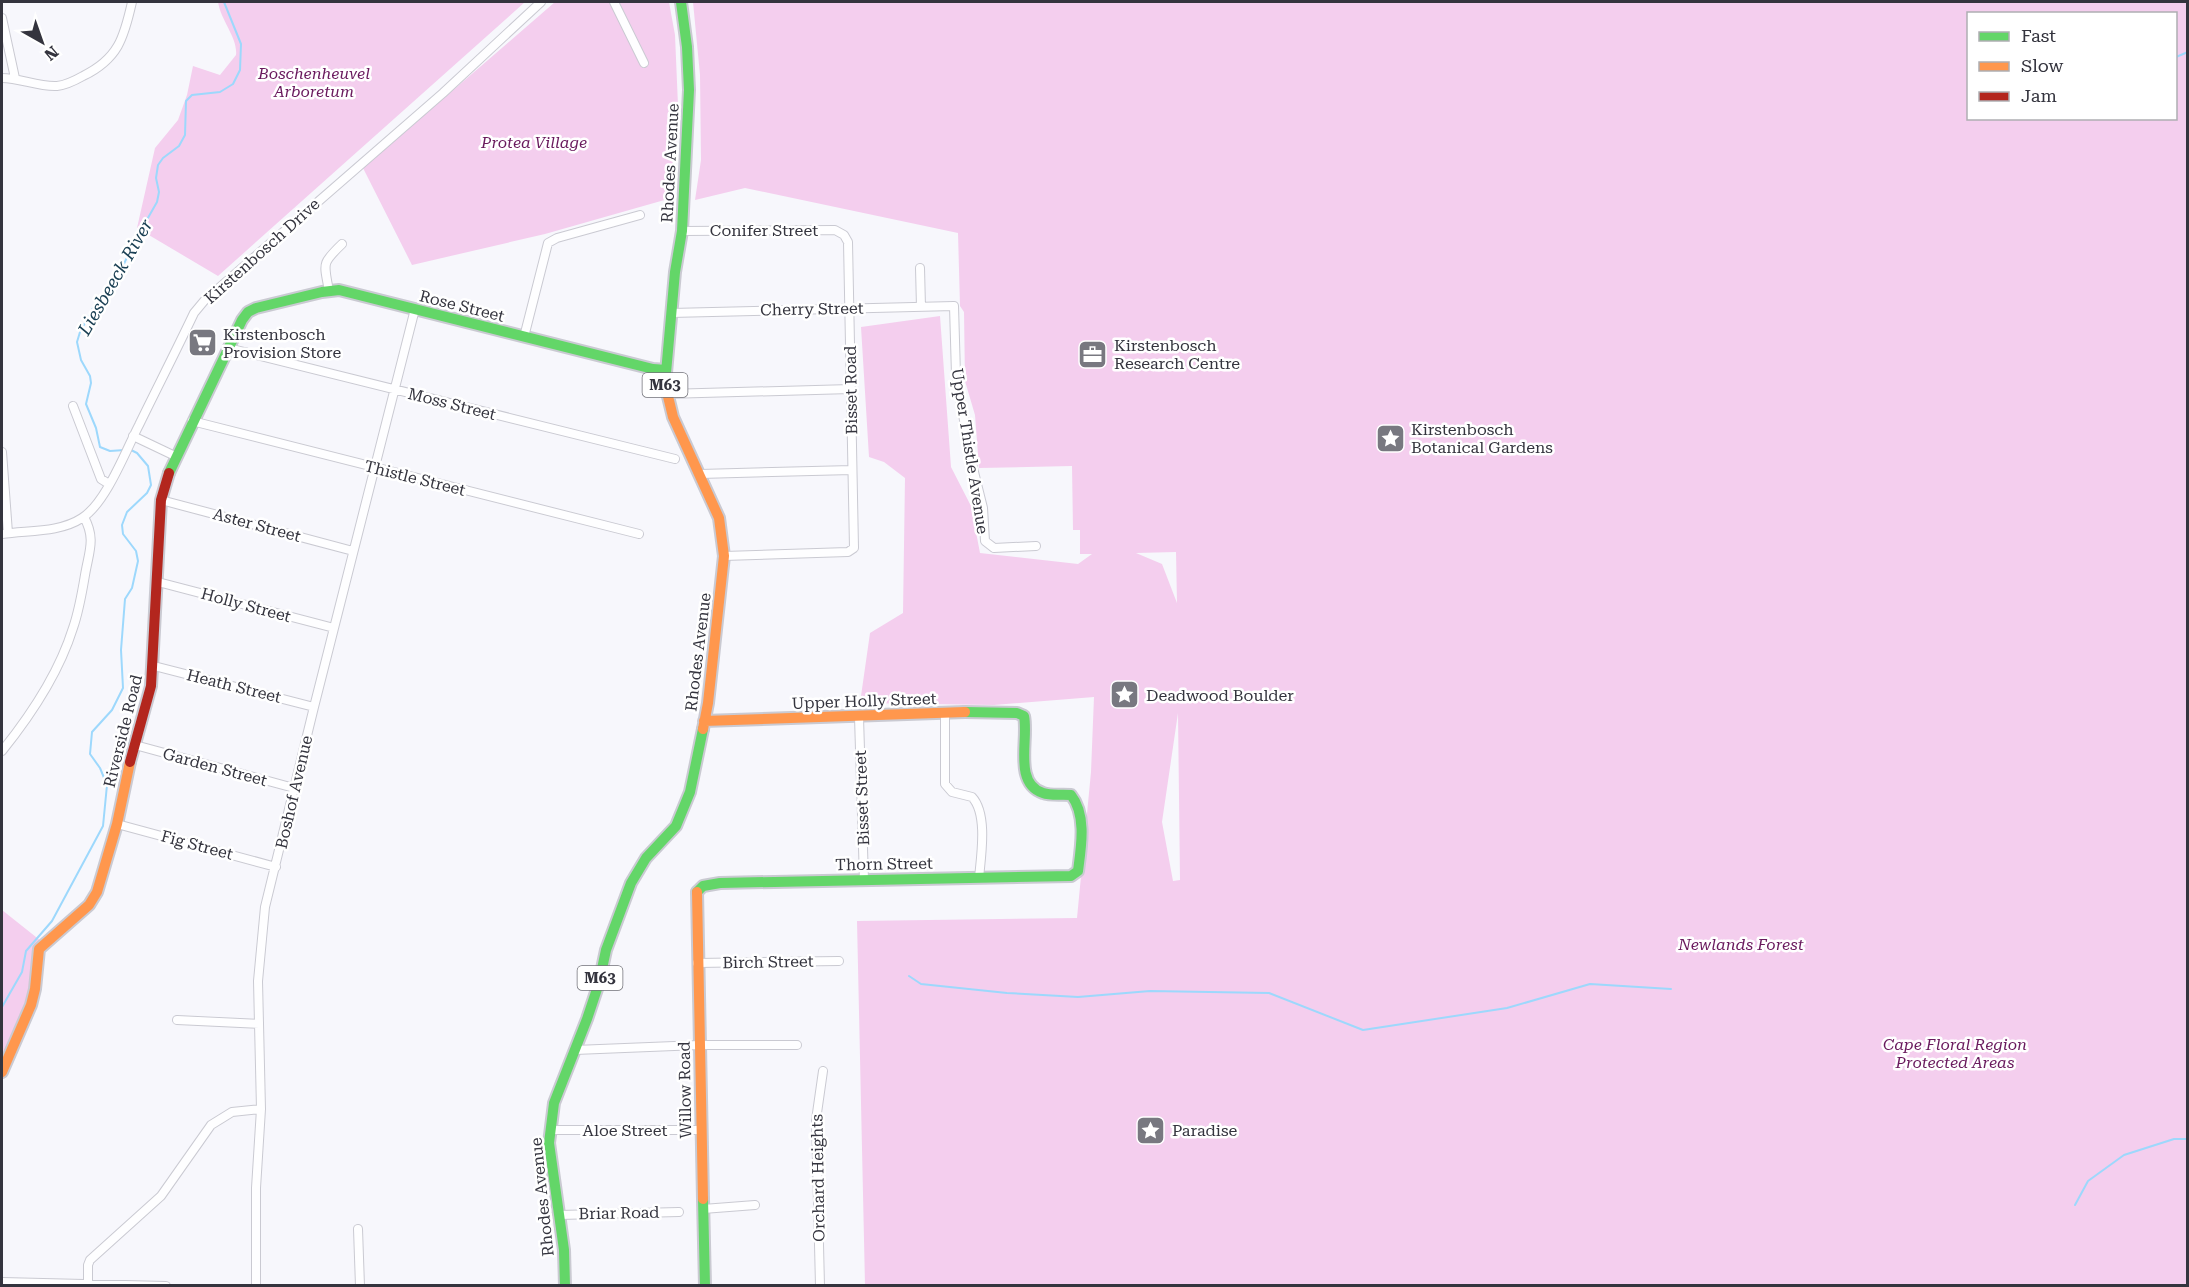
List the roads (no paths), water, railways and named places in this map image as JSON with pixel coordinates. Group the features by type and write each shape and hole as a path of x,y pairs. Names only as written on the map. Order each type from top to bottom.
{"street":[{"path":"2,78 15,78 58,86 106,64 115,53 132,2"},
{"name":"Kirstenbosch Drive","path":"84,517 109,484 194,313 204,301 443,93 541,2"},
{"path":"614,2 644,63"},
{"name":"Rhodes Avenue","path":"565,1286 564,1250 550,1130 554,1103 587,1019 599,983 606,950 631,883 646,858 668,836 683,812 695,771 704,721 724,556 719,518 673,417 666,394 675,272 682,231 689,90 687,47 681,2"},
{"path":"2,18 15,78"},
{"path":"524,337 548,243 557,238 640,215"},
{"name":"Conifer Street","path":"682,231 837,230 844,235"},
{"name":"Bisset Road","path":"724,556 848,552 854,546 848,242 844,235"},
{"path":"329,291 325,264 327,258 342,244"},
{"path":"920,268 921,307"},
{"name":"Rose Street","path":"250,310 329,291 342,291 653,369 666,370"},
{"name":"Cherry Street","path":"671,313 954,306"},
{"name":"Upper Thistle Avenue","path":"954,306 956,375 971,460 983,508 985,541 994,548 1036,546"},
{"name":"Boshof Avenue","path":"256,1286 256,1188 261,1109 258,981 265,913 314,707 415,309"},
{"name":"Riverside Road","path":"2,1072 28,1016 37,981 36,957 39,949 93,900 117,824 126,775 151,686 154,666 161,500 165,480 242,320 250,310"},
{"name":"Moss Street","path":"228,348 675,459"},
{"path":"666,394 851,389"},
{"path":"73,406 101,479 109,484"},
{"name":"Thistle Street","path":"192,421 639,534"},
{"path":"132,439 175,456"},
{"path":"2,452 5,534 62,527 84,517 91,530 91,544 73,630 37,704 2,751"},
{"path":"700,474 852,470"},
{"name":"Aster Street","path":"161,500 353,551"},
{"name":"Holly Street","path":"158,582 334,628"},
{"name":"Heath Street","path":"154,666 314,707"},
{"path":"945,712 945,784 952,792 972,797 977,804 982,842 979,878"},
{"name":"Upper Holly Street","path":"704,721 860,717 945,712 1009,712 1024,716 1027,731 1024,761 1026,777 1030,785 1037,791 1047,794 1071,795 1078,802 1081,813 1079,866 1075,874"},
{"name":"Bisset Street","path":"860,717 864,880"},
{"name":"Garden Street","path":"135,746 294,788"},
{"name":"Fig Street","path":"117,824 276,867"},
{"name":"Thorn Street","path":"696,893 703,886 720,883 1071,876 1075,874"},
{"name":"Willow Road","path":"696,893 705,1286"},
{"name":"Birch Street","path":"697,963 839,961"},
{"path":"177,1020 259,1024"},
{"path":"574,1050 699,1045 797,1045"},
{"name":"Orchard Heights","path":"820,1286 816,1120 823,1071"},
{"path":"88,1284 90,1260 161,1196 211,1125 232,1112 261,1109"},
{"name":"Aloe Street","path":"550,1130 700,1130"},
{"path":"703,1209 754,1205"},
{"name":"Briar Road","path":"559,1215 679,1212"},
{"path":"358,1229 360,1286"},
{"path":"2,1282 166,1286"}],"waterway":[{"name":"Liesbeeck River","path":"125,450 110,451 100,447 96,428 86,404 91,383 90,376 81,360 77,342 98,299 115,284 132,246 157,202 158,165 163,158 179,146 185,135 186,101 192,95 220,92 233,84 240,70 241,44 224,2"},
{"path":"2177,57 2188,52"},
{"name":"Liesbeeck River","path":"2,1007 22,972 26,951 52,921 103,826 107,785 100,768 90,754 92,732 112,710 123,688 121,650 125,599 132,588 138,561 136,551 123,534 122,525 127,512 147,493 151,485 148,466 137,453 131,450"},
{"path":"909,976 921,984 1007,993 1078,997 1150,991 1269,993 1363,1030 1507,1008 1590,984 1671,989"},
{"path":"2075,1205 2088,1181 2124,1155 2174,1139 2188,1139"}],"place":[{"name":"Kirstenbosch Provision Store","path":"202,343"},
{"name":"Kirstenbosch Research Centre","path":"1093,354"},
{"name":"Kirstenbosch Botanical Gardens","path":"1390,438"},
{"name":"Deadwood Boulder","path":"1125,695"},
{"name":"Paradise","path":"1151,1130"}],"park label":[{"name":"Boschenheuvel Arboretum","path":"314,82"},
{"name":"Protea Village","path":"534,142"},
{"name":"Newlands Forest","path":"1741,944"},
{"name":"Cape Floral Region Protected Areas","path":"1955,1053"}]}
